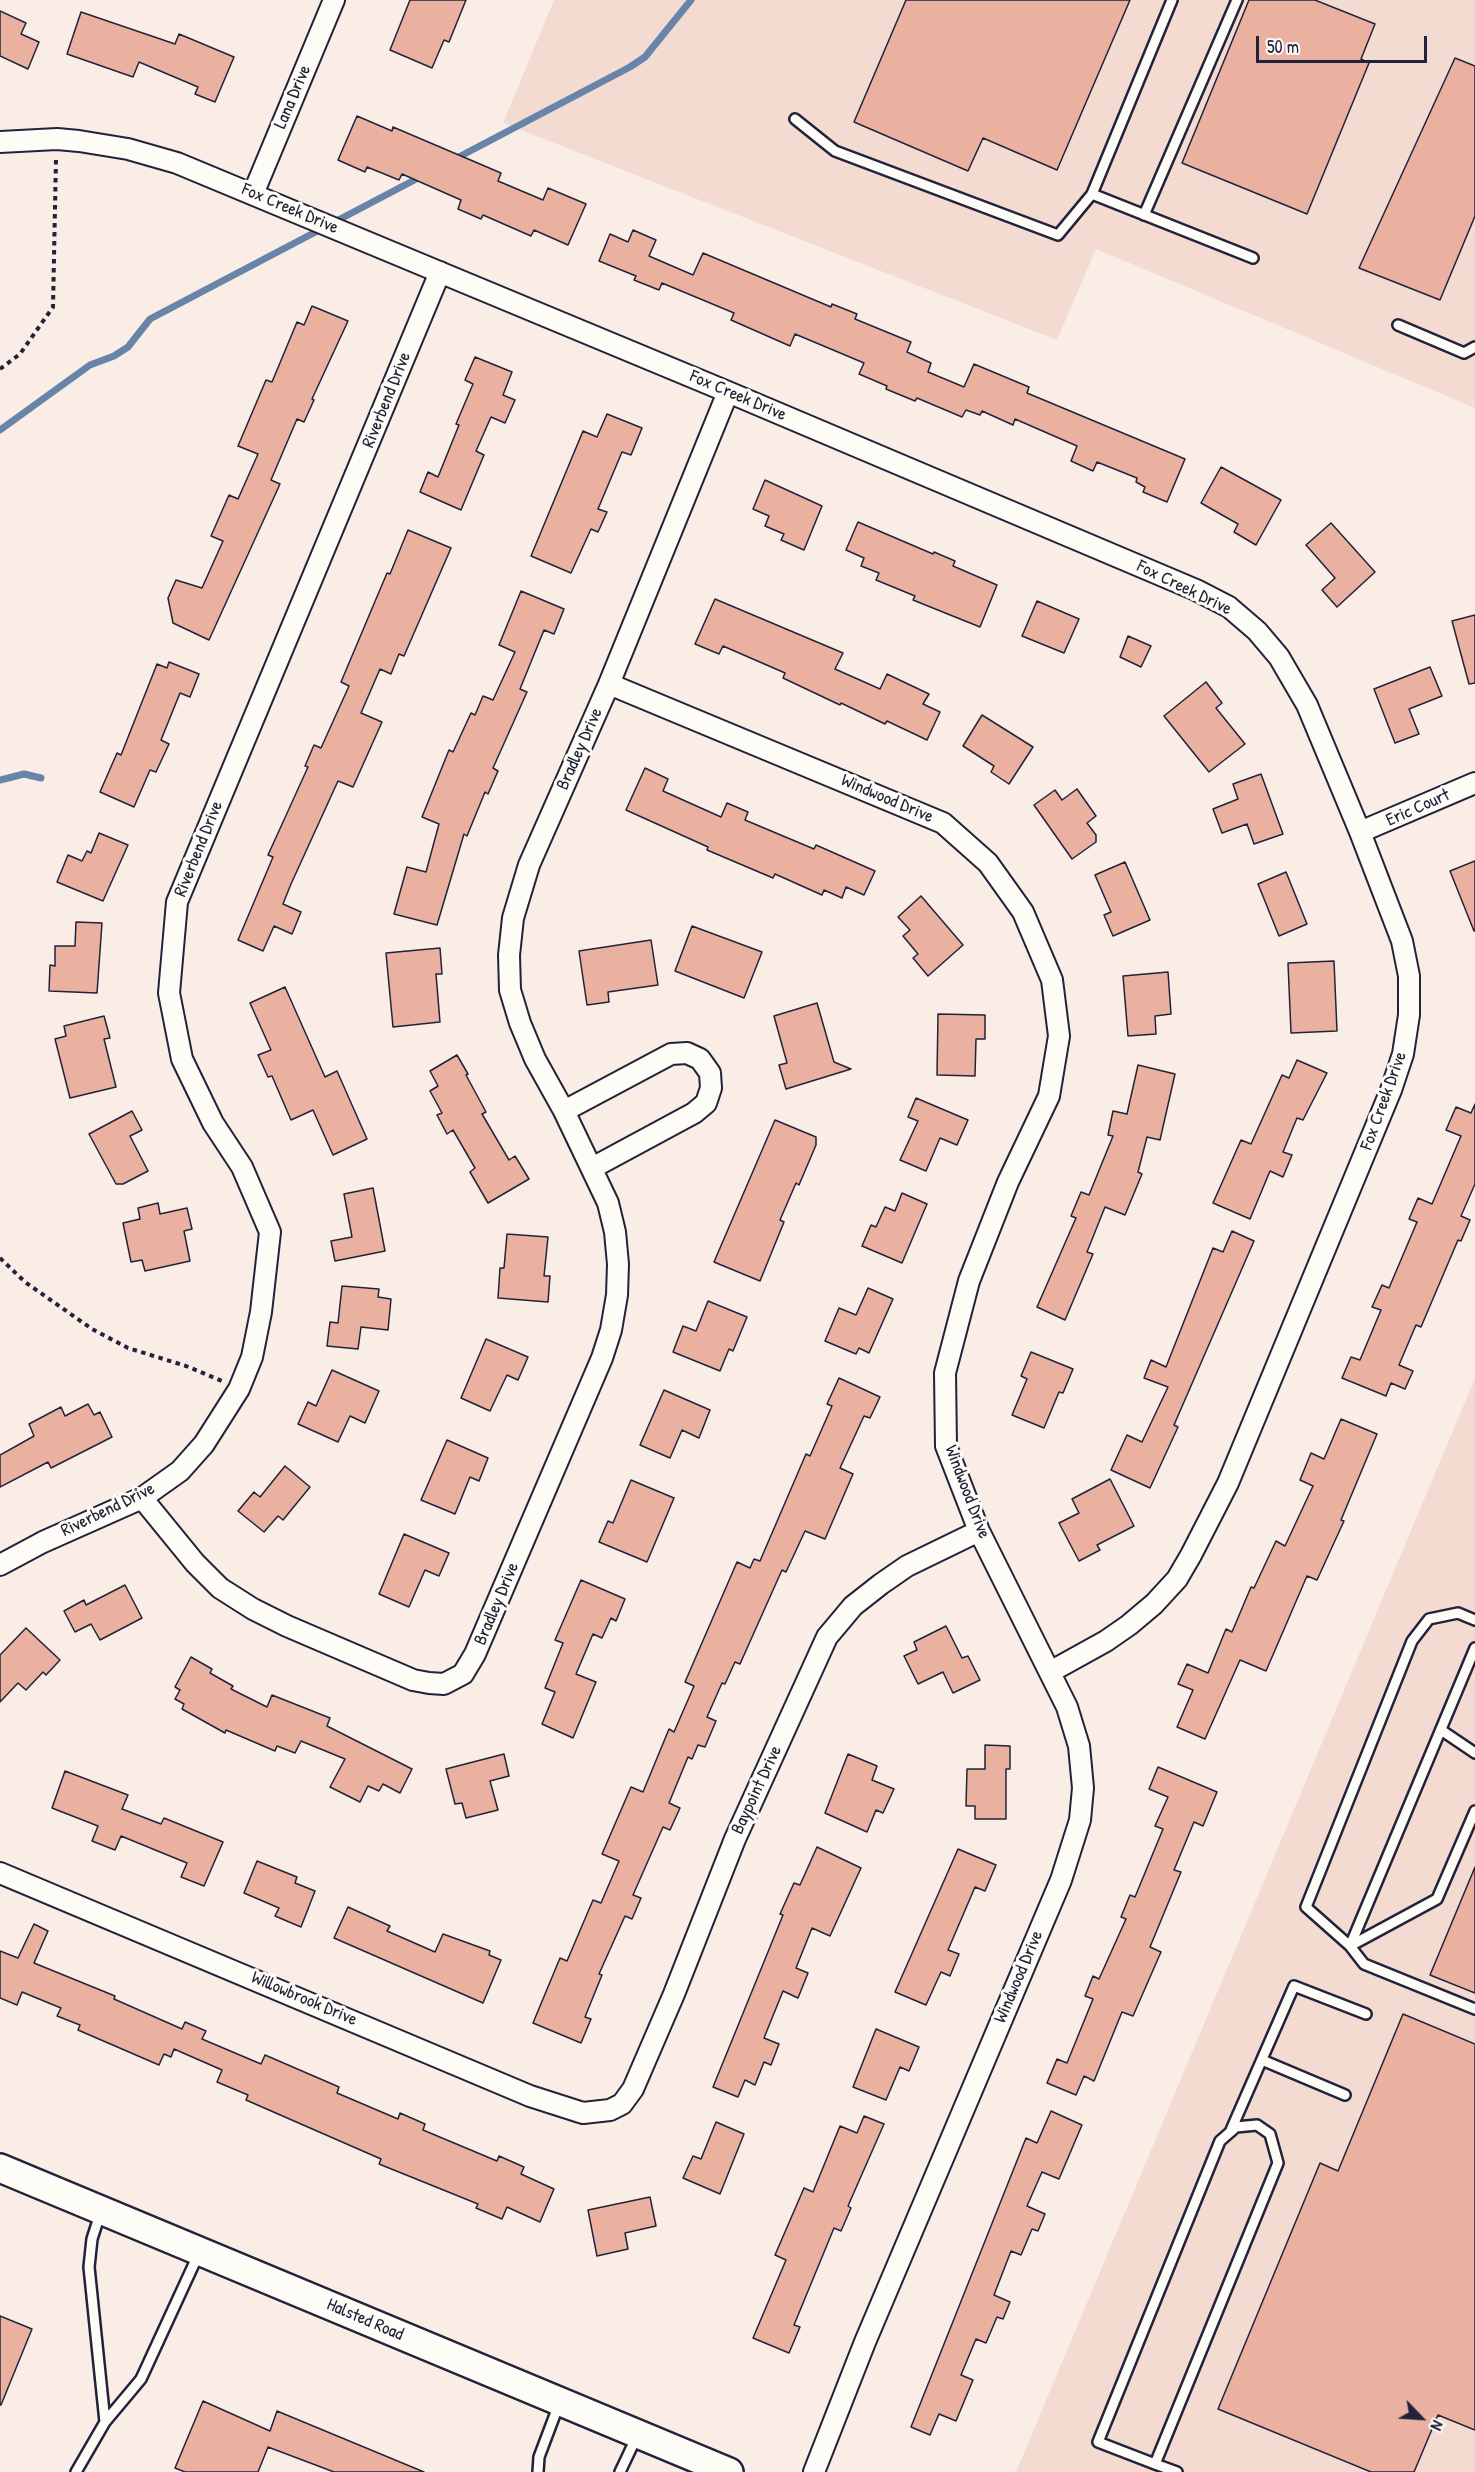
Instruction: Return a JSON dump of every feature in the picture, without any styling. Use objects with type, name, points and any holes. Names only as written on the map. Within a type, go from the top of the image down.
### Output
[{"type":"street","name":"Lana Drive","points":[[253,194],[334,0]]},
{"type":"street","name":"Fox Creek Drive","points":[[0,142],[57,139],[128,149],[177,163],[1104,550],[1229,607],[1257,631],[1279,657],[1301,696],[1360,832],[1402,941],[1409,976],[1409,1015],[1403,1054],[1391,1090],[1228,1483],[1191,1555],[1177,1579],[1154,1604],[1129,1625],[1106,1641],[1050,1672]]},
{"type":"street","name":"Riverbend Drive","points":[[0,1565],[43,1542],[142,1498],[180,1471],[204,1444],[239,1389],[254,1345],[261,1312],[270,1232],[242,1167],[213,1123],[182,1059],[169,993],[177,903],[440,272]]},
{"type":"street","name":"Bradley Drive","points":[[142,1498],[195,1563],[220,1587],[253,1610],[413,1680],[444,1684],[463,1674],[475,1654],[602,1358],[611,1330],[618,1285],[615,1232],[608,1203],[564,1112],[535,1059],[520,1023],[510,990],[509,955],[513,918],[529,864],[609,684],[728,392]]},
{"type":"street","name":"Windwood Drive","points":[[609,684],[943,824],[988,863],[1023,912],[1052,980],[1059,1036],[1049,1096],[1008,1182],[969,1281],[945,1372],[946,1446],[979,1531],[1067,1707],[1079,1746],[1083,1788],[1080,1820],[1061,1880],[864,2342],[814,2472]]},
{"type":"street","name":"Eric Court","points":[[1360,832],[1475,783]]},
{"type":"street","points":[[564,1112],[671,1054],[687,1053],[700,1059],[710,1073],[711,1088],[705,1103],[694,1113],[592,1168]]},
{"type":"street","name":"Baypoint Drive","points":[[610,2110],[622,2104],[633,2089],[674,1994],[735,1839],[827,1637],[853,1606],[880,1584],[907,1566],[979,1531]]},
{"type":"street","name":"Willowbrook Drive","points":[[0,1873],[530,2096],[583,2113],[610,2110]]},
{"type":"street","name":"Halsted Road","points":[[0,2168],[729,2472]]},
{"type":"lane","points":[[795,118],[835,151],[1058,235],[1092,194],[1172,0]]},
{"type":"lane","points":[[1144,215],[1237,0]]},
{"type":"lane","points":[[1092,194],[1253,258]]},
{"type":"lane","points":[[1398,325],[1464,352],[1475,347]]},
{"type":"lane","points":[[1475,1620],[1458,1613],[1429,1619],[1413,1641],[1306,1907],[1350,1946],[1364,1965],[1475,2009]]},
{"type":"lane","points":[[1350,1946],[1475,1648]]},
{"type":"lane","points":[[1441,1730],[1475,1753]]},
{"type":"lane","points":[[1350,1946],[1437,1899],[1475,1811]]},
{"type":"lane","points":[[1230,2132],[1294,1986],[1366,2014]]},
{"type":"lane","points":[[1262,2060],[1345,2095]]},
{"type":"lane","points":[[1155,2464],[1278,2163],[1270,2134],[1257,2125],[1236,2127],[1220,2141],[1098,2442],[1155,2464],[1178,2472]]},
{"type":"lane","points":[[101,2210],[92,2239],[89,2267],[105,2422]]},
{"type":"lane","points":[[76,2472],[105,2422],[141,2379],[200,2251]]},
{"type":"lane","points":[[538,2472],[539,2457],[560,2402]]},
{"type":"lane","points":[[620,2472],[639,2434]]},
{"type":"path","points":[[0,369],[20,354],[53,308],[57,139]]},
{"type":"path","points":[[0,1258],[25,1282],[92,1329],[128,1348],[186,1366],[239,1389]]},
{"type":"shaded area","points":[[554,0],[1475,0],[1475,408],[1096,249],[1057,340],[503,123]]},
{"type":"shaded area","points":[[1475,1378],[1475,2472],[1016,2472]]},
{"type":"building","points":[[410,0],[466,0],[449,42],[444,40],[432,68],[390,50]]},
{"type":"building","points":[[906,0],[1130,0],[1057,170],[983,138],[968,171],[854,122]]},
{"type":"building","points":[[1249,0],[1315,0],[1375,24],[1361,59],[1369,63],[1307,214],[1182,163]]},
{"type":"building","points":[[0,11],[26,23],[21,34],[39,42],[28,69],[0,56]]},
{"type":"building","points":[[81,12],[175,44],[179,34],[234,57],[215,102],[195,94],[198,87],[139,62],[133,77],[67,54]]},
{"type":"building","points":[[1455,58],[1475,66],[1475,216],[1440,300],[1359,268]]},
{"type":"building","points":[[357,116],[392,131],[393,127],[501,173],[498,181],[543,200],[548,188],[586,204],[568,245],[534,230],[531,236],[483,215],[481,219],[458,209],[461,200],[402,174],[399,180],[367,167],[365,172],[338,160]]},
{"type":"building","points":[[633,230],[656,240],[649,256],[693,275],[703,253],[831,307],[832,304],[857,314],[855,319],[911,342],[907,352],[931,363],[928,372],[964,387],[974,364],[1029,387],[1027,393],[1185,459],[1167,502],[1143,492],[1145,487],[1136,482],[1137,478],[1097,462],[1093,471],[1071,461],[1077,446],[1015,419],[1013,425],[982,411],[980,415],[966,410],[962,417],[917,398],[915,401],[859,374],[864,363],[795,334],[790,346],[731,320],[734,313],[662,283],[659,290],[634,280],[636,276],[599,261],[610,234],[628,242]]},
{"type":"building","points":[[312,306],[348,321],[312,399],[314,400],[304,422],[297,419],[271,480],[280,484],[209,640],[173,623],[168,598],[176,580],[202,588],[223,541],[211,536],[229,495],[238,499],[258,454],[238,446],[266,380],[272,382],[297,322],[304,325]]},
{"type":"building","points":[[475,357],[512,372],[503,395],[515,400],[505,423],[491,417],[476,451],[484,455],[461,510],[420,492],[428,472],[438,477],[459,425],[456,424],[473,384],[465,380]]},
{"type":"building","points":[[607,414],[642,428],[631,455],[622,452],[598,509],[607,512],[598,532],[591,529],[571,573],[531,556],[583,431],[597,437]]},
{"type":"building","points":[[1221,467],[1281,500],[1256,545],[1234,532],[1238,524],[1201,503]]},
{"type":"building","points":[[765,480],[822,506],[804,550],[781,540],[784,534],[765,526],[769,516],[753,509]]},
{"type":"building","points":[[858,522],[955,561],[953,566],[997,585],[980,627],[913,600],[915,596],[876,580],[879,573],[861,566],[864,558],[846,550]]},
{"type":"building","points":[[1331,523],[1375,572],[1337,607],[1322,590],[1335,578],[1306,545]]},
{"type":"building","points":[[408,530],[451,548],[404,656],[399,654],[391,674],[380,669],[361,713],[382,722],[353,787],[338,781],[291,884],[283,904],[301,912],[292,934],[274,926],[263,951],[238,940],[273,857],[268,855],[308,767],[305,766],[314,745],[321,748],[349,686],[341,682],[387,573],[390,574]]},
{"type":"building","points":[[521,591],[564,609],[554,634],[544,630],[520,689],[527,692],[493,768],[498,771],[488,794],[485,792],[467,836],[464,834],[437,925],[394,914],[407,867],[426,872],[439,824],[422,817],[449,750],[453,752],[471,713],[475,715],[483,696],[493,700],[515,652],[499,645]]},
{"type":"building","points":[[715,599],[843,653],[835,669],[880,689],[887,674],[929,694],[923,704],[940,712],[927,740],[887,721],[885,724],[841,703],[840,705],[783,678],[785,673],[723,646],[719,654],[695,644]]},
{"type":"building","points":[[1037,601],[1079,619],[1064,653],[1022,636]]},
{"type":"building","points":[[1475,615],[1475,683],[1469,684],[1452,621]]},
{"type":"building","points":[[1128,636],[1151,646],[1141,667],[1120,657]]},
{"type":"building","points":[[169,662],[199,674],[190,697],[180,693],[161,740],[169,744],[156,772],[150,770],[134,807],[100,792],[117,753],[121,755],[157,664],[167,668]]},
{"type":"building","points":[[1430,667],[1442,696],[1409,709],[1419,734],[1395,743],[1374,689]]},
{"type":"building","points":[[1206,682],[1222,703],[1216,708],[1245,744],[1209,772],[1164,716]]},
{"type":"building","points":[[982,715],[1033,747],[1009,784],[991,772],[994,766],[963,746]]},
{"type":"building","points":[[645,768],[668,779],[663,791],[721,817],[727,803],[748,812],[745,820],[814,849],[816,845],[875,871],[864,895],[846,887],[842,898],[824,890],[822,895],[775,874],[773,878],[707,850],[708,847],[626,810]]},
{"type":"building","points":[[1261,774],[1283,834],[1254,844],[1247,824],[1222,833],[1213,809],[1238,799],[1233,784]]},
{"type":"building","points":[[1077,789],[1096,816],[1087,823],[1096,835],[1096,842],[1072,859],[1034,805],[1055,790],[1062,800]]},
{"type":"building","points":[[99,833],[128,845],[103,901],[57,882],[68,855],[82,861],[87,851],[91,853]]},
{"type":"building","points":[[1475,861],[1475,931],[1474,931],[1450,871]]},
{"type":"building","points":[[1125,862],[1150,920],[1113,936],[1104,915],[1111,912],[1095,875]]},
{"type":"building","points":[[1286,872],[1307,924],[1279,936],[1258,884]]},
{"type":"building","points":[[921,896],[963,945],[928,976],[913,958],[918,954],[903,936],[910,930],[898,917]]},
{"type":"building","points":[[76,922],[102,923],[97,993],[49,991],[50,965],[55,966],[55,946],[75,946]]},
{"type":"building","points":[[692,926],[762,952],[744,998],[675,971]]},
{"type":"building","points":[[651,940],[658,985],[608,992],[609,1002],[587,1005],[579,951]]},
{"type":"building","points":[[440,948],[442,974],[436,974],[440,1022],[393,1027],[386,953]]},
{"type":"building","points":[[1334,961],[1337,1031],[1291,1033],[1288,963]]},
{"type":"building","points":[[1168,972],[1171,1014],[1155,1016],[1156,1034],[1128,1036],[1123,976]]},
{"type":"building","points":[[285,987],[325,1077],[337,1071],[367,1139],[333,1155],[313,1110],[291,1120],[272,1076],[268,1077],[258,1055],[271,1050],[250,1003]]},
{"type":"building","points":[[817,1003],[834,1062],[851,1069],[786,1089],[779,1065],[787,1063],[774,1016]]},
{"type":"building","points":[[938,1014],[985,1015],[985,1039],[976,1039],[975,1076],[937,1075]]},
{"type":"building","points":[[104,1016],[110,1038],[104,1039],[116,1087],[70,1098],[55,1039],[66,1036],[64,1026]]},
{"type":"building","points":[[457,1055],[486,1112],[482,1114],[509,1160],[515,1156],[529,1179],[488,1203],[470,1172],[475,1168],[453,1130],[447,1134],[437,1115],[442,1113],[430,1091],[438,1086],[430,1071]]},
{"type":"building","points":[[1297,1060],[1327,1073],[1303,1120],[1297,1118],[1283,1152],[1292,1155],[1283,1177],[1270,1171],[1250,1219],[1213,1203],[1241,1140],[1251,1144],[1282,1075],[1289,1078]]},
{"type":"building","points":[[1138,1065],[1175,1074],[1160,1140],[1147,1137],[1138,1172],[1142,1174],[1125,1215],[1105,1207],[1087,1252],[1093,1254],[1065,1320],[1037,1307],[1076,1218],[1071,1216],[1081,1192],[1089,1195],[1113,1136],[1108,1135],[1113,1111],[1127,1114]]},
{"type":"building","points":[[916,1098],[968,1120],[957,1145],[940,1138],[926,1171],[900,1160],[918,1121],[908,1117]]},
{"type":"building","points":[[1475,1104],[1475,1184],[1461,1216],[1470,1220],[1461,1241],[1458,1240],[1421,1327],[1416,1325],[1399,1365],[1413,1371],[1405,1389],[1391,1383],[1386,1396],[1342,1378],[1351,1357],[1360,1360],[1381,1310],[1372,1307],[1382,1285],[1389,1288],[1417,1222],[1409,1219],[1418,1198],[1432,1204],[1461,1136],[1446,1130],[1456,1107],[1471,1113]]},
{"type":"building","points":[[132,1111],[142,1130],[130,1136],[148,1171],[123,1184],[116,1184],[89,1134]]},
{"type":"building","points":[[775,1120],[816,1137],[816,1145],[799,1185],[796,1183],[780,1220],[784,1222],[760,1281],[714,1262]]},
{"type":"building","points":[[373,1188],[385,1251],[335,1261],[331,1241],[352,1237],[344,1194]]},
{"type":"building","points":[[902,1193],[927,1204],[902,1263],[862,1246],[871,1225],[876,1227],[885,1207],[895,1211]]},
{"type":"building","points":[[158,1203],[160,1214],[187,1208],[192,1229],[184,1231],[190,1261],[145,1271],[142,1260],[131,1262],[123,1223],[140,1219],[138,1208]]},
{"type":"building","points":[[1232,1231],[1254,1241],[1174,1425],[1178,1427],[1150,1488],[1111,1470],[1127,1435],[1142,1442],[1168,1387],[1144,1378],[1151,1360],[1166,1367],[1213,1248],[1223,1252]]},
{"type":"building","points":[[507,1234],[548,1237],[544,1276],[550,1276],[548,1302],[498,1298],[500,1268],[504,1268]]},
{"type":"building","points":[[342,1286],[379,1289],[378,1297],[391,1299],[388,1330],[361,1327],[358,1349],[327,1346],[330,1322],[338,1323]]},
{"type":"building","points":[[868,1288],[893,1299],[869,1353],[859,1348],[856,1354],[825,1341],[839,1308],[856,1315]]},
{"type":"building","points":[[708,1301],[747,1317],[733,1351],[729,1349],[720,1371],[673,1352],[683,1326],[696,1331]]},
{"type":"building","points":[[486,1339],[528,1357],[518,1380],[507,1375],[490,1411],[461,1398]]},
{"type":"building","points":[[1031,1352],[1073,1369],[1063,1393],[1059,1392],[1044,1428],[1012,1415],[1027,1379],[1021,1376]]},
{"type":"building","points":[[332,1370],[379,1391],[365,1423],[350,1416],[338,1442],[298,1424],[308,1402],[316,1406]]},
{"type":"building","points":[[839,1378],[880,1397],[870,1418],[864,1416],[840,1468],[853,1474],[825,1539],[805,1531],[786,1572],[782,1570],[740,1664],[735,1662],[725,1684],[722,1683],[707,1717],[716,1721],[705,1747],[698,1745],[692,1759],[688,1757],[669,1803],[680,1808],[670,1830],[663,1827],[633,1895],[641,1898],[632,1919],[625,1916],[599,1974],[602,1975],[585,2017],[591,2019],[581,2043],[533,2023],[560,1958],[567,1961],[593,1900],[601,1903],[619,1861],[602,1854],[631,1787],[643,1792],[669,1729],[674,1732],[694,1686],[685,1682],[737,1562],[750,1568],[754,1559],[760,1561],[806,1454],[810,1456],[832,1406],[827,1404]]},
{"type":"building","points":[[664,1390],[710,1410],[699,1438],[682,1430],[670,1458],[640,1445]]},
{"type":"building","points":[[88,1404],[94,1415],[100,1412],[112,1437],[51,1468],[48,1462],[0,1487],[0,1455],[34,1436],[29,1424],[61,1407],[65,1416]]},
{"type":"building","points":[[1341,1419],[1377,1434],[1341,1520],[1344,1521],[1317,1580],[1307,1576],[1266,1671],[1240,1660],[1205,1739],[1177,1727],[1193,1690],[1178,1684],[1187,1664],[1208,1673],[1226,1629],[1232,1632],[1251,1587],[1254,1588],[1276,1541],[1285,1546],[1313,1486],[1300,1480],[1311,1453],[1324,1459]]},
{"type":"building","points":[[447,1440],[488,1458],[479,1481],[470,1477],[455,1514],[421,1500]]},
{"type":"building","points":[[285,1466],[310,1487],[283,1520],[278,1516],[264,1532],[238,1511],[254,1492],[260,1497]]},
{"type":"building","points":[[1110,1479],[1134,1526],[1097,1545],[1100,1550],[1079,1561],[1059,1523],[1079,1513],[1072,1499]]},
{"type":"building","points":[[631,1480],[674,1498],[647,1562],[599,1542],[608,1521],[613,1523]]},
{"type":"building","points":[[404,1534],[449,1553],[439,1576],[425,1570],[409,1607],[379,1594]]},
{"type":"building","points":[[581,1580],[625,1599],[616,1621],[611,1618],[602,1638],[593,1634],[576,1674],[596,1682],[573,1738],[542,1724],[555,1692],[545,1688],[563,1643],[555,1640]]},
{"type":"building","points":[[125,1585],[142,1618],[100,1640],[91,1624],[75,1632],[64,1611],[84,1600],[86,1605]]},
{"type":"building","points":[[946,1626],[962,1658],[968,1656],[980,1680],[953,1693],[943,1672],[918,1684],[904,1656],[917,1650],[914,1642]]},
{"type":"building","points":[[26,1628],[60,1660],[46,1675],[43,1672],[26,1690],[18,1683],[0,1702],[0,1655]]},
{"type":"building","points":[[191,1657],[212,1669],[210,1673],[233,1686],[231,1689],[267,1707],[272,1695],[330,1718],[327,1726],[412,1769],[400,1793],[383,1784],[379,1791],[368,1786],[360,1802],[330,1787],[345,1759],[301,1741],[295,1753],[277,1746],[275,1751],[226,1730],[225,1733],[182,1709],[184,1704],[175,1699],[180,1690],[175,1687]]},
{"type":"building","points":[[985,1745],[1010,1746],[1010,1769],[1006,1769],[1006,1819],[975,1819],[975,1806],[966,1806],[967,1769],[985,1769]]},
{"type":"building","points":[[504,1754],[509,1776],[490,1781],[498,1810],[466,1818],[462,1803],[455,1804],[446,1769]]},
{"type":"building","points":[[848,1754],[877,1766],[872,1780],[894,1789],[883,1813],[876,1810],[867,1832],[825,1813]]},
{"type":"building","points":[[1158,1767],[1217,1792],[1203,1826],[1194,1822],[1174,1870],[1181,1872],[1150,1947],[1161,1952],[1133,2016],[1122,2012],[1094,2081],[1084,2076],[1076,2095],[1047,2083],[1057,2059],[1067,2063],[1093,1999],[1085,1996],[1093,1976],[1099,1979],[1126,1919],[1121,1917],[1130,1895],[1135,1897],[1163,1829],[1155,1826],[1168,1797],[1149,1789]]},
{"type":"building","points":[[65,1771],[128,1795],[122,1809],[161,1824],[164,1818],[223,1842],[204,1886],[181,1877],[187,1863],[121,1836],[115,1850],[92,1841],[98,1826],[52,1808]]},
{"type":"building","points":[[817,1847],[861,1868],[830,1936],[812,1928],[796,1968],[808,1973],[798,1998],[783,1991],[764,2038],[779,2044],[771,2065],[764,2062],[755,2085],[745,2080],[738,2097],[713,2087],[783,1915],[780,1914],[794,1883],[800,1885]]},
{"type":"building","points":[[958,1849],[996,1865],[985,1891],[975,1887],[948,1950],[959,1954],[950,1976],[941,1972],[926,2005],[895,1992]]},
{"type":"building","points":[[257,1861],[297,1877],[295,1883],[315,1891],[301,1927],[275,1916],[279,1908],[244,1893]]},
{"type":"building","points":[[1475,1867],[1475,1993],[1430,1975]]},
{"type":"building","points":[[348,1907],[390,1926],[387,1931],[435,1952],[443,1934],[490,1951],[489,1955],[501,1960],[483,2003],[334,1938]]},
{"type":"building","points":[[34,1924],[48,1931],[34,1963],[115,1996],[114,1999],[182,2029],[185,2022],[206,2031],[202,2039],[261,2064],[265,2055],[339,2087],[337,2093],[398,2119],[400,2113],[425,2124],[423,2130],[497,2161],[499,2156],[524,2167],[521,2174],[554,2189],[540,2222],[507,2207],[502,2219],[476,2208],[478,2204],[379,2164],[381,2159],[246,2100],[248,2095],[217,2082],[222,2070],[174,2049],[171,2057],[164,2054],[159,2065],[78,2030],[80,2025],[57,2016],[61,2008],[22,1992],[17,2005],[0,1998],[0,1951],[18,1958]]},
{"type":"building","points":[[1403,2014],[1475,2044],[1475,2430],[1438,2415],[1414,2472],[1371,2472],[1218,2409],[1320,2163],[1338,2171]]},
{"type":"building","points":[[876,2029],[919,2047],[909,2071],[900,2067],[886,2100],[853,2087]]},
{"type":"building","points":[[1051,2111],[1082,2125],[1059,2179],[1042,2172],[1027,2206],[1045,2214],[1038,2231],[1032,2229],[1021,2255],[1011,2251],[994,2295],[1010,2302],[1003,2319],[997,2317],[986,2343],[976,2339],[961,2375],[973,2380],[956,2421],[939,2414],[930,2435],[911,2427],[1026,2138],[1037,2143]]},
{"type":"building","points":[[864,2116],[884,2124],[848,2206],[851,2208],[841,2231],[834,2228],[794,2325],[800,2327],[789,2353],[753,2338],[786,2260],[775,2255],[804,2188],[813,2192],[840,2126],[857,2133]]},
{"type":"building","points":[[716,2122],[744,2134],[720,2194],[683,2178],[693,2156],[701,2159]]},
{"type":"building","points":[[650,2197],[656,2226],[625,2233],[628,2249],[597,2256],[588,2210]]},
{"type":"building","points":[[0,2316],[32,2329],[1,2405],[0,2405]]},
{"type":"building","points":[[203,2401],[270,2431],[277,2411],[424,2472],[334,2472],[268,2447],[258,2472],[185,2472],[175,2468]]},
{"type":"waterway","points":[[453,160],[645,57],[691,0]]},
{"type":"waterway","points":[[0,430],[90,365],[114,356],[128,347],[150,319],[422,176]]},
{"type":"waterway","points":[[0,780],[24,774],[41,778]]}]
